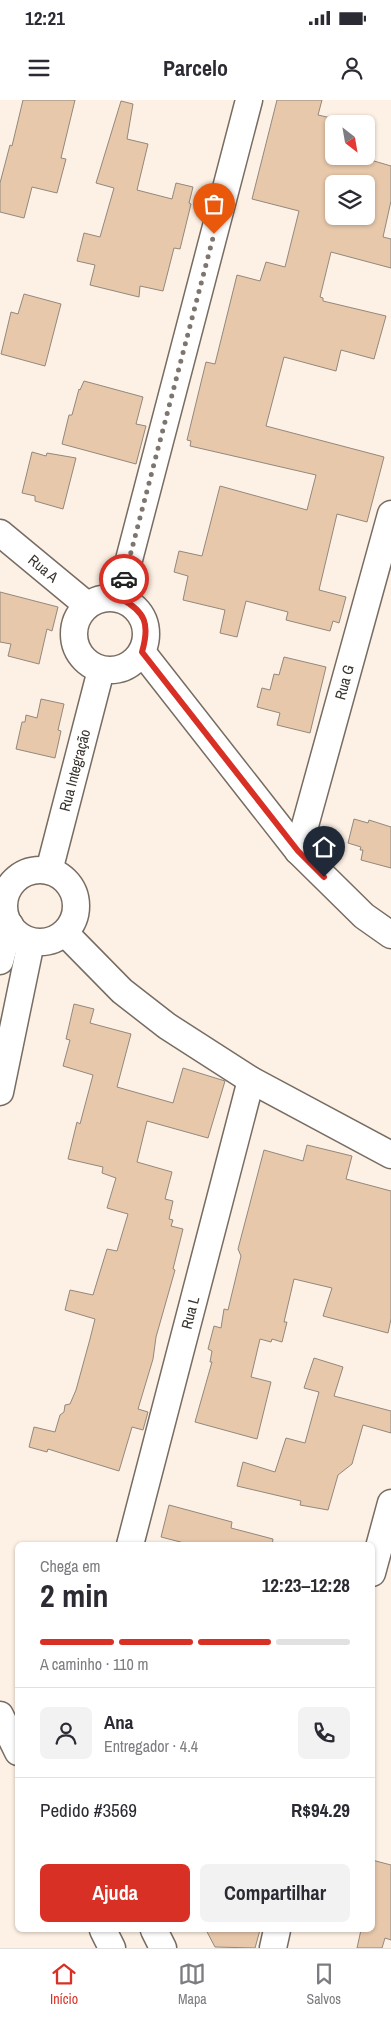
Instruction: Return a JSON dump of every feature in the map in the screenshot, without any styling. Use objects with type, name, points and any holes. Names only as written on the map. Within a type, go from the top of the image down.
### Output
[{"type":"street","points":[[120,598],[249,100]]},
{"type":"street","name":"Rua G","points":[[298,851],[391,514]]},
{"type":"street","name":"Rua A","points":[[0,534],[88,605]]},
{"type":"street","points":[[103,598],[120,598],[134,606],[144,620],[147,636],[142,652],[131,664],[117,670],[102,670],[89,664],[79,654],[74,642],[74,628],[78,615],[88,605],[103,598]]},
{"type":"street","points":[[142,652],[298,851],[364,916],[391,936]]},
{"type":"street","name":"Rua Integração","points":[[50,871],[102,670]]},
{"type":"street","points":[[35,871],[50,871],[63,878],[73,890],[77,905],[74,920],[65,933],[50,941],[32,942],[19,935],[10,925],[5,912],[3,894],[22,876],[35,871]]},
{"type":"street","points":[[0,961],[10,925]]},
{"type":"street","points":[[65,933],[122,991],[167,1026],[251,1080],[391,1155]]},
{"type":"street","points":[[0,1092],[32,942]]},
{"type":"street","name":"Rua L","points":[[131,1542],[251,1080]]},
{"type":"street","points":[[375,1561],[391,1503]]},
{"type":"street","points":[[0,1715],[15,1746]]},
{"type":"street","points":[[104,1932],[112,1948]]},
{"type":"street","points":[[155,1932],[162,1948]]},
{"type":"street","points":[[273,1948],[277,1932]]},
{"type":"building","points":[[23,100],[75,100],[61,158],[66,159],[57,193],[32,187],[24,218],[0,212],[0,183],[10,145],[12,146]]},
{"type":"building","points":[[277,100],[322,100],[318,115],[325,117],[325,165],[375,165],[375,161],[391,166],[391,201],[383,237],[391,239],[391,268],[331,252],[320,297],[323,298],[323,301],[386,316],[374,359],[341,350],[336,371],[284,357],[266,426],[384,457],[367,522],[337,514],[319,590],[346,597],[339,623],[333,621],[330,631],[286,620],[288,612],[246,601],[237,637],[220,633],[225,610],[183,600],[188,576],[174,572],[179,551],[202,556],[220,486],[307,510],[316,475],[190,446],[191,441],[187,440],[206,362],[215,364],[237,275],[260,281],[266,262],[285,267],[299,211],[252,199]]},
{"type":"building","points":[[121,101],[133,104],[127,139],[148,144],[137,190],[172,199],[176,183],[193,187],[189,203],[191,204],[180,249],[174,248],[163,291],[140,286],[139,297],[90,285],[95,265],[77,261],[84,233],[100,237],[114,188],[96,183]]},
{"type":"building","points":[[24,294],[61,304],[45,366],[1,354],[11,312],[18,314]]},
{"type":"building","points":[[84,381],[143,397],[136,424],[146,426],[136,464],[62,444],[69,415],[72,415],[79,389]]},
{"type":"building","points":[[32,452],[46,456],[47,453],[76,458],[63,509],[35,501],[35,496],[22,493]]},
{"type":"building","points":[[0,592],[58,607],[52,631],[47,629],[39,664],[8,656],[11,644],[0,642]]},
{"type":"building","points":[[284,657],[326,667],[310,733],[277,725],[280,713],[257,707],[262,688],[270,690],[274,674],[279,675]]},
{"type":"building","points":[[41,699],[64,704],[58,730],[61,731],[55,758],[16,749],[22,722],[25,722],[26,715],[37,718]]},
{"type":"building","points":[[354,819],[368,823],[369,820],[391,827],[391,868],[361,860],[363,850],[360,850],[361,847],[348,843]]},
{"type":"building","points":[[74,1004],[94,1009],[90,1023],[131,1034],[117,1087],[173,1103],[183,1068],[225,1081],[208,1138],[147,1121],[137,1162],[172,1172],[165,1199],[173,1201],[169,1219],[173,1220],[171,1226],[183,1229],[173,1269],[175,1270],[156,1337],[153,1359],[138,1409],[148,1412],[143,1430],[132,1427],[119,1471],[48,1449],[47,1452],[29,1447],[34,1427],[55,1432],[65,1405],[70,1404],[76,1390],[90,1339],[95,1319],[65,1310],[70,1290],[93,1295],[107,1249],[117,1251],[128,1214],[107,1208],[116,1178],[102,1173],[103,1167],[68,1159],[77,1122],[80,1124],[93,1075],[63,1066],[70,1040],[66,1039]]},
{"type":"building","points":[[307,1145],[352,1156],[346,1179],[391,1191],[391,1319],[388,1333],[323,1316],[332,1288],[294,1279],[284,1322],[287,1322],[282,1342],[272,1339],[271,1342],[260,1339],[251,1377],[271,1382],[257,1439],[195,1422],[212,1362],[210,1362],[212,1351],[208,1349],[214,1326],[221,1328],[224,1309],[228,1310],[241,1256],[238,1249],[264,1150],[303,1161]]},
{"type":"building","points":[[314,1358],[343,1367],[334,1396],[391,1411],[391,1433],[363,1425],[352,1464],[338,1475],[328,1510],[300,1505],[301,1501],[237,1486],[243,1462],[275,1472],[286,1438],[305,1443],[319,1392],[304,1388]]},
{"type":"building","points":[[169,1505],[232,1522],[231,1528],[273,1539],[272,1542],[180,1542],[161,1537]]},
{"type":"building","points":[[375,1861],[391,1865],[391,1940],[385,1938],[382,1948],[357,1948],[361,1932],[375,1932]]},
{"type":"building","points":[[207,1932],[259,1932],[255,1948],[215,1947]]},
{"type":"way so far","points":[[124,579],[214,234]]},
{"type":"route","points":[[124,579],[120,598],[134,606],[144,620],[147,636],[142,652],[298,851],[324,877]]}]
